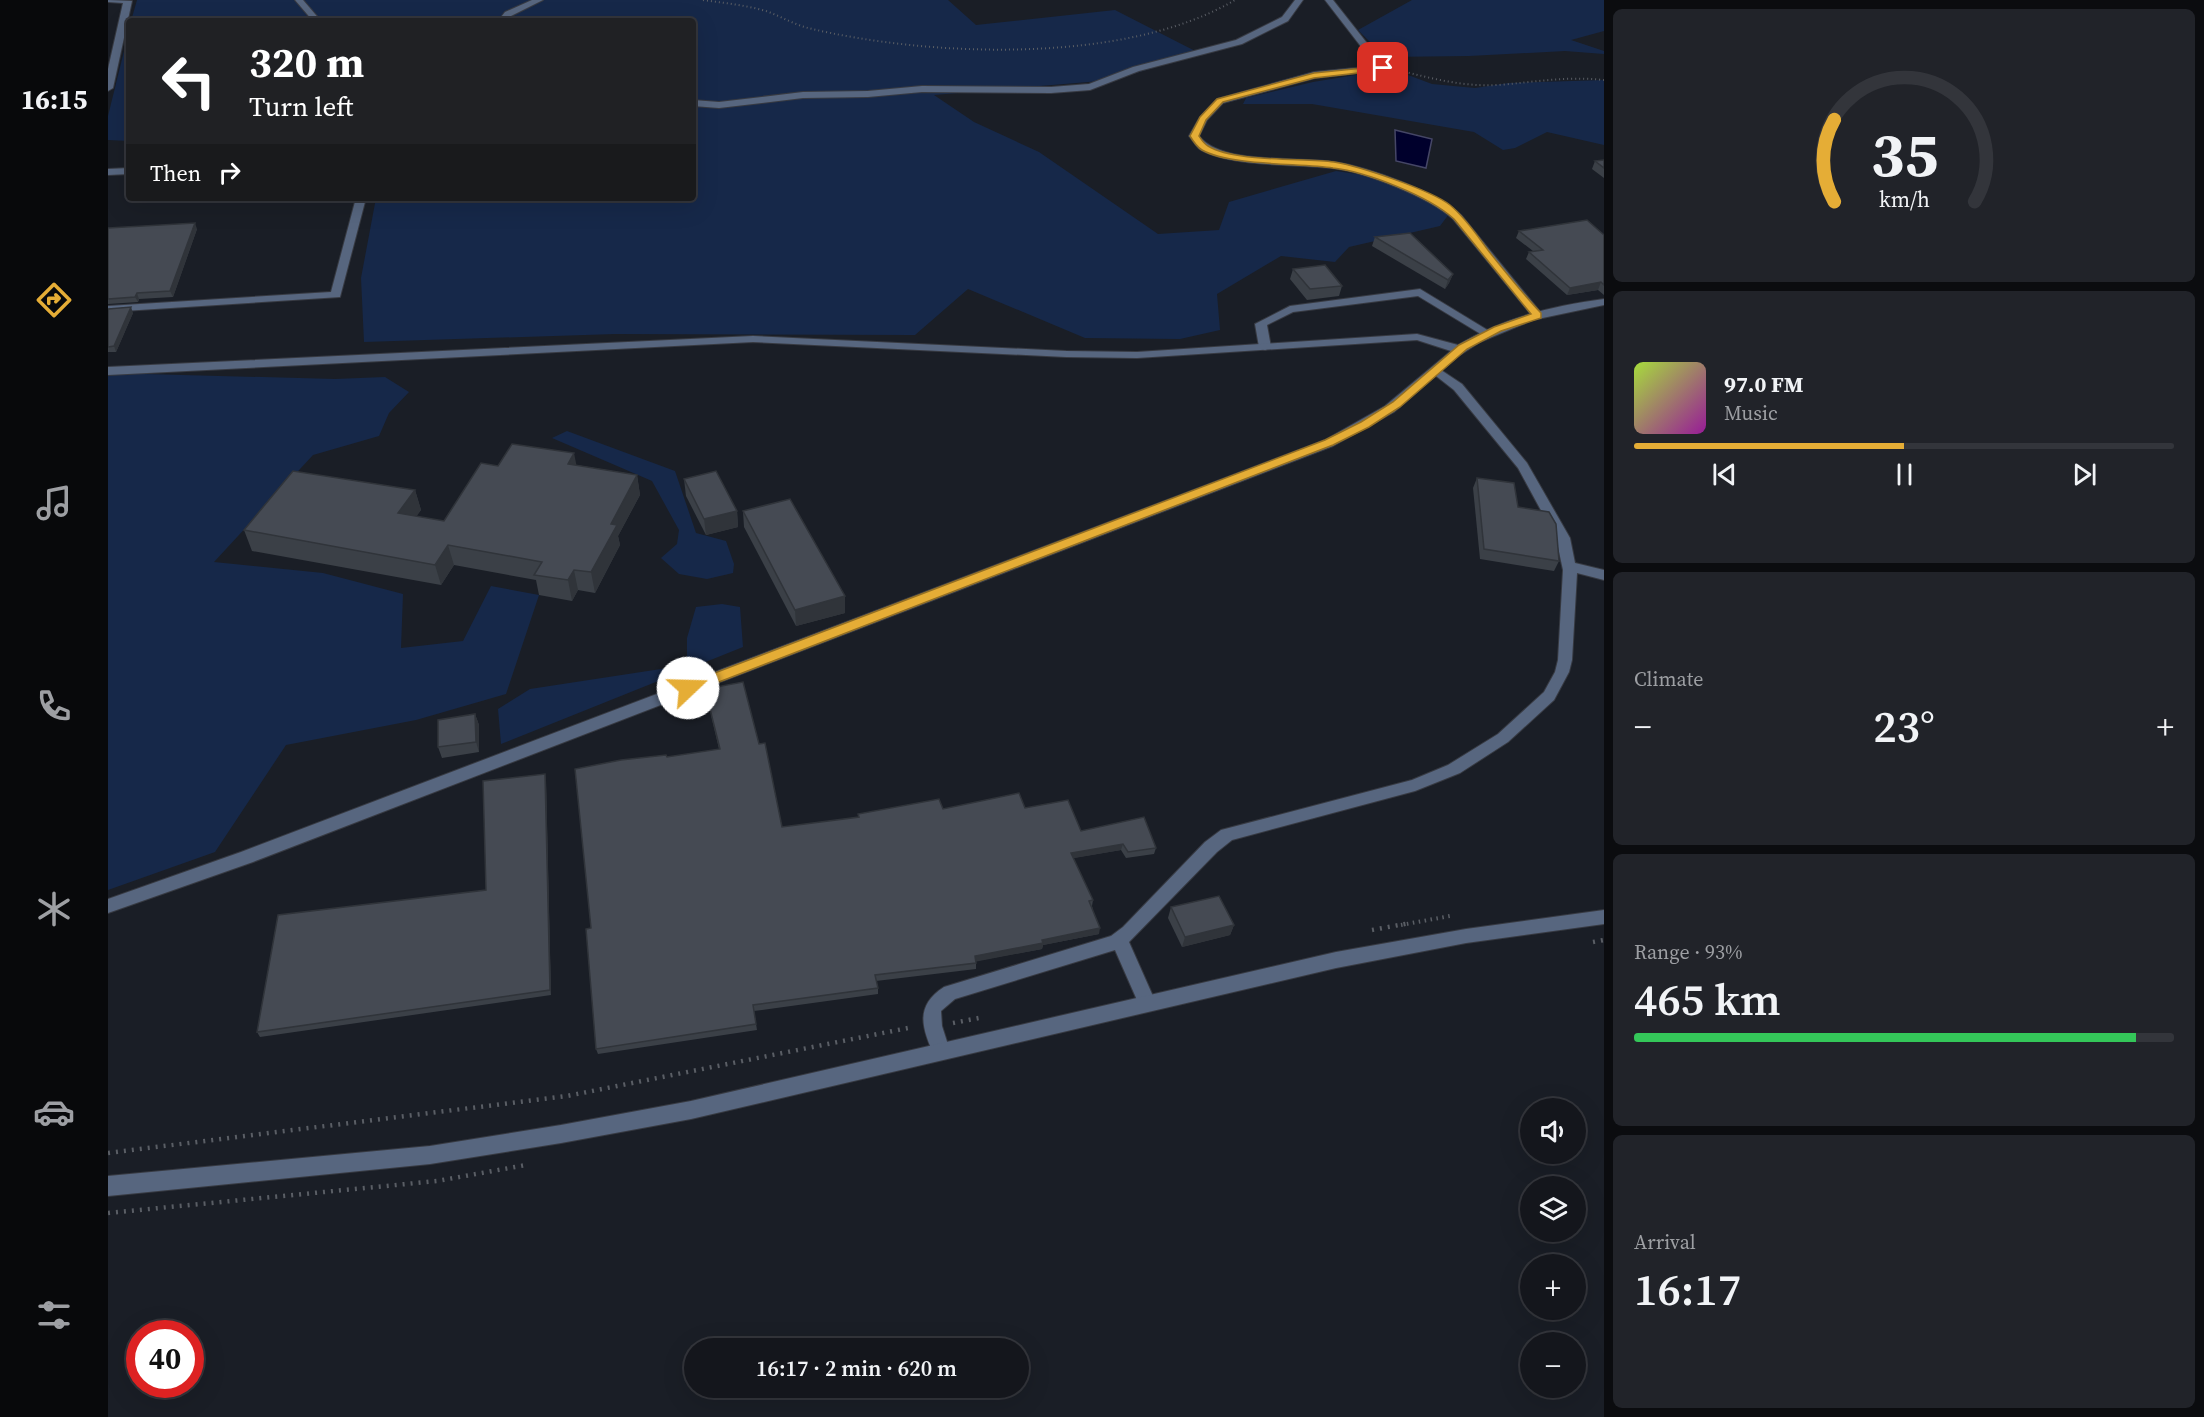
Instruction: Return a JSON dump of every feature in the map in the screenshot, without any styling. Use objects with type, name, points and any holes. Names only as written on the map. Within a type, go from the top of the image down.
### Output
[{"type":"street","points":[[108,0],[128,1],[108,88]]},
{"type":"street","points":[[298,0],[314,18]]},
{"type":"street","points":[[505,18],[508,14],[539,0]]},
{"type":"street","points":[[696,103],[719,105],[803,94],[868,94],[922,89],[1051,90],[1090,87],[1136,69],[1239,42],[1285,19],[1299,0]]},
{"type":"street","points":[[1329,0],[1383,68]]},
{"type":"street","points":[[1383,68],[1314,75],[1220,101],[1203,119],[1194,136],[1203,147],[1216,152],[1251,159],[1334,165],[1357,170],[1431,198],[1444,205],[1457,217],[1537,315]]},
{"type":"street","points":[[108,172],[126,171]]},
{"type":"street","points":[[108,309],[336,295],[360,201]]},
{"type":"street","points":[[1265,347],[1261,324],[1290,309],[1420,292],[1488,334]]},
{"type":"street","points":[[108,906],[269,848],[1329,443],[1365,425],[1396,405],[1459,350],[1488,334],[1537,315],[1604,302]]},
{"type":"street","points":[[108,371],[753,339],[1066,354],[1137,354],[1417,337],[1444,342],[1459,350]]},
{"type":"street","points":[[941,1051],[932,1025],[931,1009],[938,999],[950,993],[1099,948],[1119,939],[1129,932],[1211,847],[1227,836],[1436,778],[1472,760],[1503,738],[1549,696],[1562,672],[1569,566],[1563,538],[1523,466],[1458,387],[1435,370]]},
{"type":"street","points":[[1569,566],[1604,575]]},
{"type":"street","points":[[108,1186],[344,1165],[520,1141],[691,1110],[1147,1003],[1390,949],[1477,934],[1604,917]]},
{"type":"street","points":[[1119,939],[1147,1003]]},
{"type":"path","points":[[703,0],[763,10],[805,27],[890,43],[967,49],[1085,46],[1137,38],[1191,21],[1235,0]]},
{"type":"path","points":[[1383,68],[1453,84],[1496,85],[1573,77],[1604,80]]},
{"type":"path","points":[[1364,931],[1409,921],[1455,915]]},
{"type":"path","points":[[108,1153],[567,1096],[912,1027],[960,1022],[993,1015]]},
{"type":"shaded area","points":[[137,0],[948,0],[976,25],[1115,10],[1201,54],[1112,80],[934,95],[974,122],[1039,152],[1158,234],[1219,230],[1229,202],[1336,171],[1391,179],[1449,214],[1440,226],[1349,247],[1335,262],[1281,256],[1217,294],[1220,330],[1180,339],[1085,338],[968,289],[915,335],[615,334],[364,342],[361,278],[375,201],[696,201],[696,18],[132,18]]},
{"type":"shaded area","points":[[1412,0],[1604,0],[1604,31],[1571,40],[1604,51],[1604,54],[1565,51],[1385,57],[1358,30]]},
{"type":"shaded area","points":[[126,43],[126,141],[108,140],[108,116]]},
{"type":"shaded area","points":[[1392,69],[1432,84],[1475,88],[1509,83],[1604,80],[1604,145],[1547,132],[1515,148],[1503,150],[1474,132],[1312,104],[1243,104],[1246,98],[1313,82]]},
{"type":"shaded area","points":[[1395,130],[1432,139],[1426,168],[1396,161]]},
{"type":"shaded area","points":[[108,373],[335,379],[385,377],[409,392],[389,413],[379,436],[313,455],[214,562],[323,573],[403,594],[401,648],[463,641],[491,586],[539,595],[506,694],[416,720],[286,745],[215,852],[108,890]]},
{"type":"shaded area","points":[[567,431],[675,471],[696,533],[726,541],[734,564],[733,573],[707,579],[679,574],[661,558],[677,544],[679,530],[652,481],[552,438]]},
{"type":"shaded area","points":[[722,604],[740,607],[743,647],[501,744],[498,709],[530,689],[687,665],[687,638],[696,607]]},
{"type":"building","points":[[1604,160],[1604,168],[1595,161]]},
{"type":"building","points":[[1587,220],[1604,235],[1604,285],[1601,282],[1570,288],[1529,252],[1543,250],[1519,231]]},
{"type":"building","points":[[195,223],[170,291],[137,293],[135,297],[108,299],[108,228]]},
{"type":"building","points":[[1410,233],[1453,274],[1448,280],[1375,237]]},
{"type":"building","points":[[1325,265],[1342,286],[1310,289],[1293,269]]},
{"type":"building","points":[[131,307],[114,346],[108,347],[108,309]]},
{"type":"building","points":[[512,444],[574,453],[568,464],[637,475],[611,524],[617,525],[591,572],[574,570],[568,580],[534,575],[542,562],[448,545],[435,565],[244,530],[293,471],[415,490],[398,513],[444,521],[481,463],[498,466]]},
{"type":"building","points":[[716,471],[737,511],[704,519],[684,479]]},
{"type":"building","points":[[1477,478],[1514,483],[1518,507],[1549,512],[1556,524],[1559,561],[1484,549]]},
{"type":"building","points":[[790,499],[845,596],[795,610],[743,511]]},
{"type":"building","points":[[743,682],[759,744],[765,743],[782,827],[859,817],[858,814],[939,799],[943,809],[1019,793],[1025,808],[1068,800],[1081,831],[1144,817],[1156,848],[1128,852],[1123,844],[1071,853],[1093,900],[1089,901],[1100,928],[1042,940],[1043,943],[975,956],[976,963],[875,975],[878,988],[753,1005],[756,1024],[596,1049],[586,929],[591,928],[575,769],[621,760],[666,755],[667,757],[720,749],[705,689]]},
{"type":"building","points":[[475,714],[476,742],[438,747],[438,720]]},
{"type":"building","points":[[545,774],[550,990],[257,1032],[278,915],[486,890],[483,781]]},
{"type":"building","points":[[1219,896],[1234,925],[1185,937],[1171,907]]},
{"type":"route","points":[[688,688],[1329,443],[1365,425],[1396,405],[1463,347],[1497,329],[1537,315],[1457,217],[1444,205],[1431,198],[1366,172],[1334,165],[1251,159],[1216,152],[1203,147],[1194,136],[1203,119],[1220,101],[1314,75],[1383,68]]}]
